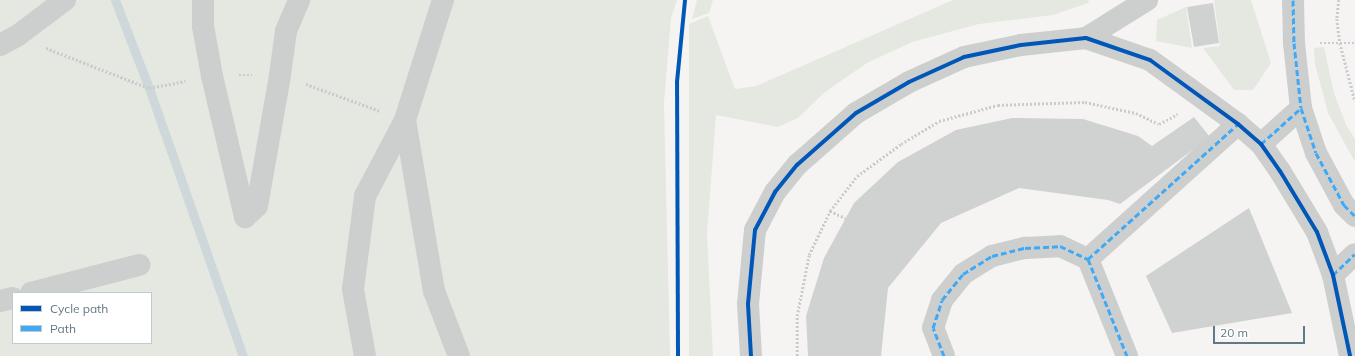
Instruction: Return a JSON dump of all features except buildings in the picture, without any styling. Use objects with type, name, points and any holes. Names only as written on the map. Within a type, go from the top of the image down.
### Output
[{"type":"street","points":[[0,45],[17,36],[65,0]]},
{"type":"street","points":[[203,0],[203,26],[212,76],[245,217],[257,206],[280,75],[286,31],[299,0]]},
{"type":"street","points":[[365,356],[353,289],[365,196],[405,120],[443,0]]},
{"type":"street","points":[[1086,38],[1147,0]]},
{"type":"street","points":[[1293,0],[1294,43],[1301,108],[1316,153],[1344,205],[1355,216]]},
{"type":"street","points":[[751,356],[748,304],[755,230],[775,192],[797,165],[856,113],[909,82],[964,57],[1021,45],[1086,38],[1150,60],[1238,124],[1261,144],[1280,171],[1317,232],[1333,275],[1350,356]]},
{"type":"street","points":[[1261,144],[1301,108]]},
{"type":"street","points":[[405,120],[434,291],[459,356]]},
{"type":"street","points":[[1088,259],[1238,124]]},
{"type":"street","points":[[944,356],[933,328],[942,300],[963,274],[992,256],[1025,248],[1060,246],[1088,259],[1127,356]]},
{"type":"street","points":[[1333,275],[1355,254]]},
{"type":"street","points":[[35,292],[139,265]]},
{"type":"street","points":[[0,301],[12,298]]},
{"type":"path","points":[[1339,0],[1337,19],[1340,43],[1355,101]]},
{"type":"path","points":[[1294,43],[1355,43]]},
{"type":"path","points":[[797,356],[797,316],[809,255],[830,211],[857,176],[901,144],[939,121],[998,105],[1085,102],[1136,113],[1159,124],[1205,100]]},
{"type":"path","points":[[830,211],[846,218]]},
{"type":"shaded area","points":[[0,0],[677,0],[671,18],[664,103],[670,356],[0,356]]},
{"type":"shaded area","points":[[697,0],[713,0],[709,13],[692,19]]},
{"type":"shaded area","points":[[953,0],[1089,0],[1088,3],[1053,15],[979,24],[912,42],[867,63],[825,92],[798,118],[778,127],[716,115],[707,234],[713,356],[689,356],[689,24],[708,16],[735,89],[756,86]]},
{"type":"shaded area","points":[[1214,0],[1251,0],[1271,63],[1253,90],[1234,90],[1203,48],[1220,46]]},
{"type":"shaded area","points":[[1186,7],[1192,48],[1156,41],[1157,20]]},
{"type":"shaded area","points":[[1324,47],[1334,93],[1346,125],[1355,139],[1355,162],[1328,113],[1315,64],[1314,48]]},
{"type":"waterway","points":[[115,0],[149,88],[243,356]]},
{"type":"marked path","points":[[1293,0],[1294,43],[1301,108],[1316,153],[1344,205],[1355,216]]},
{"type":"marked path","points":[[1261,144],[1301,108]]},
{"type":"marked path","points":[[1088,259],[1238,124]]},
{"type":"marked path","points":[[944,356],[933,328],[942,300],[963,274],[992,256],[1025,248],[1060,246],[1088,259],[1127,356]]},
{"type":"marked path","points":[[1333,275],[1355,254]]},
{"type":"cycle path","points":[[678,356],[677,82],[685,0]]},
{"type":"cycle path","points":[[751,356],[748,304],[755,230],[775,192],[797,165],[856,113],[909,82],[964,57],[1021,45],[1086,38],[1150,60],[1238,124],[1261,144],[1280,171],[1317,232],[1333,275],[1350,356]]}]
